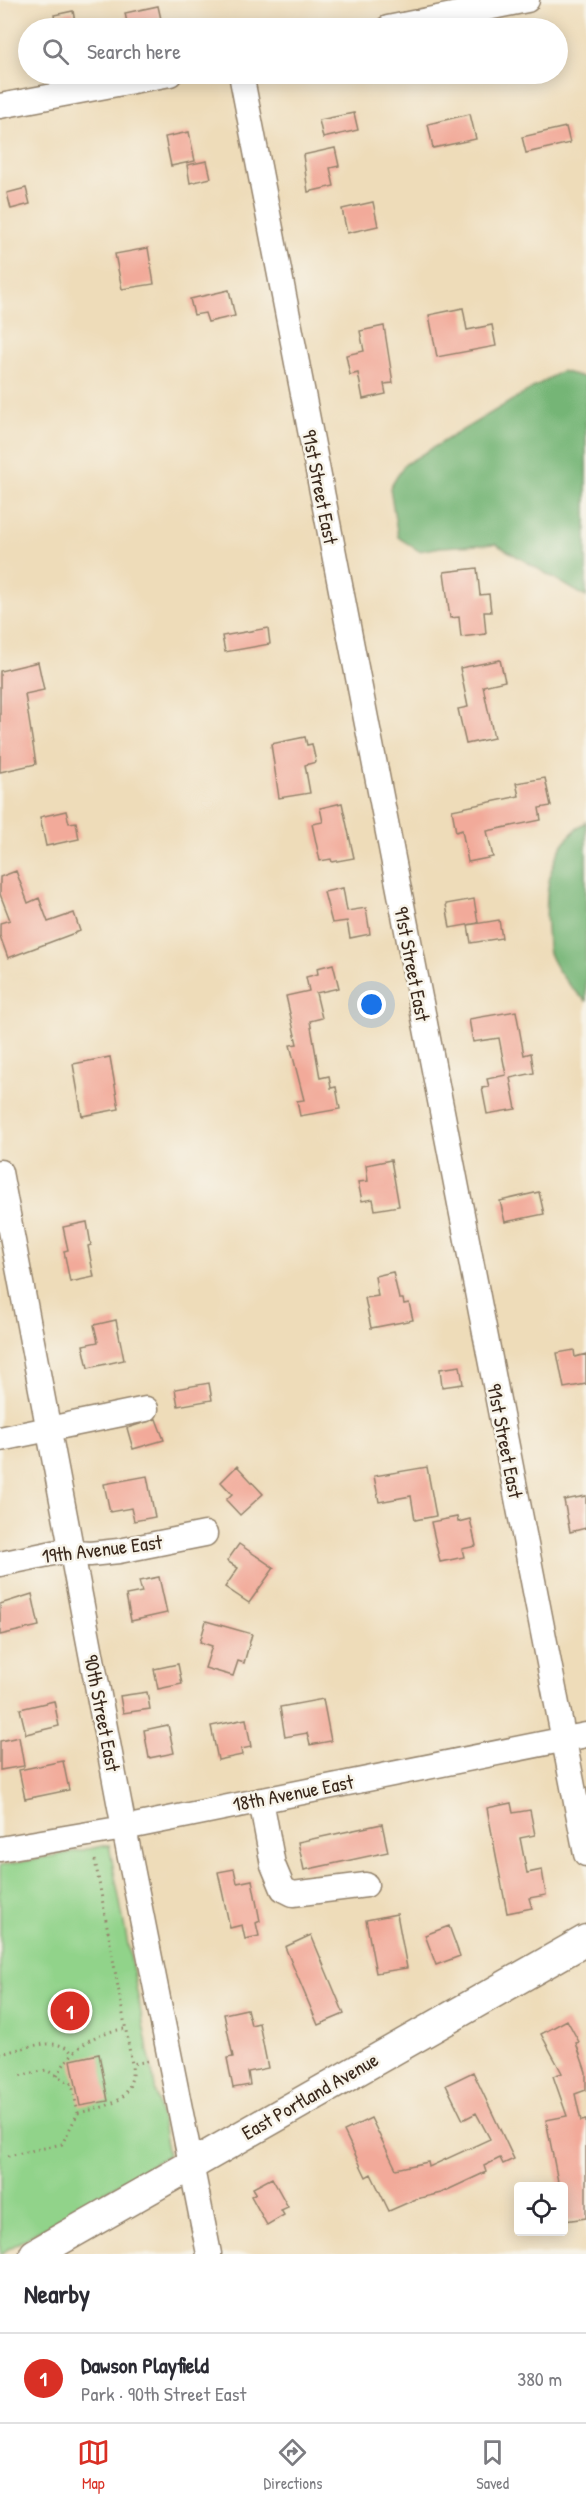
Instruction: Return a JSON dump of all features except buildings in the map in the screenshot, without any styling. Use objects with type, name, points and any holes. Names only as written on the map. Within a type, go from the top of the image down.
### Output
[{"type":"main road","name":"East Portland Avenue","points":[[35,2254],[586,1940]]},
{"type":"street","points":[[423,18],[464,6],[527,0]]},
{"type":"street","points":[[0,106],[117,84]]},
{"type":"street","name":"91st Street East","points":[[243,84],[575,1737],[586,1854]]},
{"type":"street","name":"90th Street East","points":[[0,1172],[168,2058],[209,2254]]},
{"type":"street","points":[[0,1439],[146,1408]]},
{"type":"street","name":"19th Avenue East","points":[[0,1564],[58,1552],[72,1555],[119,1551],[205,1534]]},
{"type":"street","name":"18th Avenue East","points":[[0,1850],[124,1828],[575,1737]]},
{"type":"street","points":[[261,1800],[273,1865],[282,1889],[293,1894],[366,1885]]},
{"type":"path","points":[[78,2113],[107,2106],[123,2097],[132,2081],[132,2064],[95,1860]]},
{"type":"path","points":[[57,2076],[72,2052],[102,2033],[126,2029]]},
{"type":"path","points":[[0,2054],[54,2043],[64,2045],[72,2052]]},
{"type":"path","points":[[132,2064],[168,2058]]},
{"type":"path","points":[[8,2156],[62,2144],[78,2113],[72,2084],[46,2070],[18,2076]]},
{"type":"green space","points":[[561,371],[586,378],[586,597],[496,544],[441,547],[419,551],[398,537],[390,488],[404,465]]},
{"type":"green space","points":[[586,822],[586,1001],[565,979],[552,960],[548,947],[546,915],[548,884],[557,856],[564,843]]},
{"type":"green space","points":[[109,1845],[168,2155],[0,2254],[0,1866]]},
{"type":"place","name":"Dawson Playfield","points":[[70,2011]]}]
